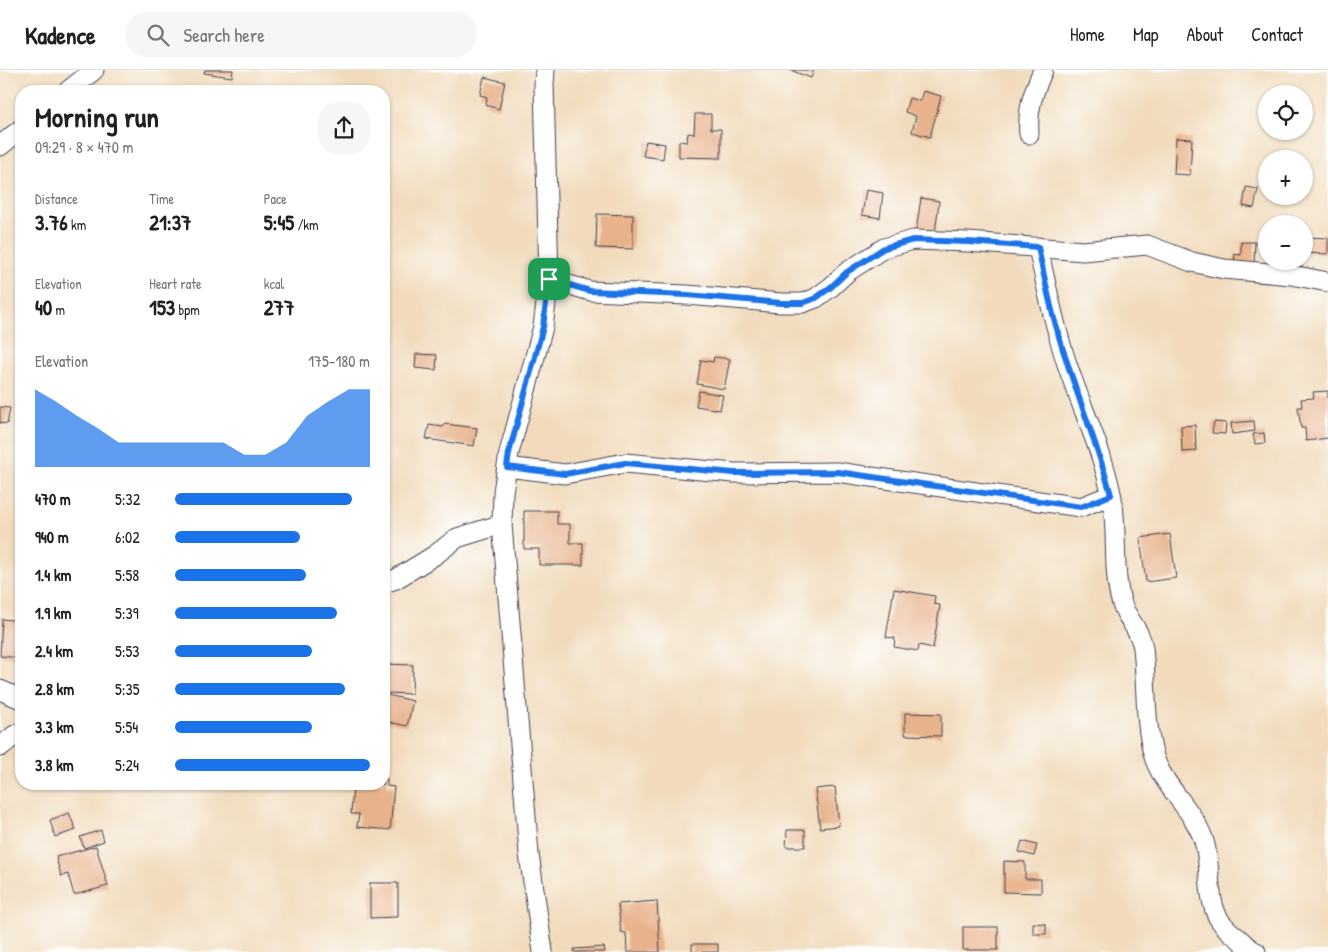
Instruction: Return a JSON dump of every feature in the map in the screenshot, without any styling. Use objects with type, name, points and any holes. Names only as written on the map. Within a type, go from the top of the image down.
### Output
[{"type":"street","points":[[75,85],[94,70]]},
{"type":"street","points":[[543,952],[529,854],[502,524],[503,492],[507,467],[543,327],[549,279],[544,104],[545,70]]},
{"type":"street","points":[[1029,134],[1028,116],[1033,94],[1043,70]]},
{"type":"street","points":[[0,146],[15,134]]},
{"type":"street","points":[[549,279],[590,291],[803,303],[816,298],[847,272],[884,248],[913,240],[968,242],[1083,251],[1147,245],[1192,262],[1224,269],[1291,275],[1328,282]]},
{"type":"street","points":[[1038,247],[1066,361],[1101,456],[1111,495],[1118,585],[1122,604],[1138,632],[1143,646],[1149,725],[1154,757],[1177,798],[1190,813],[1205,845],[1213,904],[1219,919],[1230,932],[1256,952]]},
{"type":"street","points":[[507,467],[565,474],[625,463],[734,473],[838,472],[1081,507],[1111,495]]},
{"type":"street","points":[[390,582],[396,580],[435,555],[457,538],[502,524]]},
{"type":"street","points":[[0,690],[15,696]]},
{"type":"street","points":[[0,747],[15,734]]},
{"type":"building","points":[[205,70],[233,70],[232,77],[204,73]]},
{"type":"building","points":[[790,70],[814,70],[811,78]]},
{"type":"building","points":[[484,77],[505,82],[499,109],[486,105],[487,97],[480,95]]},
{"type":"building","points":[[923,91],[941,96],[930,137],[912,132],[916,116],[905,112],[909,98],[920,101]]},
{"type":"building","points":[[695,114],[711,114],[711,129],[721,129],[721,158],[679,157],[679,141],[687,142],[688,133],[694,134]]},
{"type":"building","points":[[1176,138],[1192,139],[1190,175],[1174,174]]},
{"type":"building","points":[[646,141],[665,144],[663,159],[643,156]]},
{"type":"building","points":[[1246,187],[1258,189],[1254,208],[1243,206]]},
{"type":"building","points":[[866,190],[883,193],[880,218],[862,215]]},
{"type":"building","points":[[921,198],[939,201],[935,234],[916,232]]},
{"type":"building","points":[[597,214],[633,215],[633,249],[596,248]]},
{"type":"building","points":[[1313,237],[1328,238],[1328,254],[1313,253]]},
{"type":"building","points":[[1241,242],[1255,242],[1254,266],[1234,265],[1235,254],[1241,255]]},
{"type":"building","points":[[416,354],[437,355],[436,370],[415,368]]},
{"type":"building","points":[[714,357],[730,359],[724,389],[697,384],[701,360],[713,362]]},
{"type":"building","points":[[699,391],[723,395],[720,410],[696,406]]},
{"type":"building","points":[[1328,391],[1328,438],[1306,441],[1305,428],[1301,428],[1298,407],[1302,407],[1301,399],[1314,398],[1313,392]]},
{"type":"building","points":[[0,407],[10,408],[7,424],[0,423]]},
{"type":"building","points":[[1254,421],[1255,431],[1232,434],[1231,423]]},
{"type":"building","points":[[1214,422],[1226,423],[1225,434],[1212,433]]},
{"type":"building","points":[[445,424],[477,428],[474,446],[426,439],[429,425],[443,427]]},
{"type":"building","points":[[1195,425],[1196,451],[1182,452],[1181,426]]},
{"type":"building","points":[[1264,433],[1265,443],[1255,444],[1253,434]]},
{"type":"building","points":[[524,511],[557,511],[557,524],[570,524],[570,543],[583,543],[583,565],[539,565],[539,549],[524,549]]},
{"type":"building","points":[[1170,534],[1176,578],[1146,582],[1140,538]]},
{"type":"building","points":[[894,589],[935,596],[934,604],[940,605],[933,648],[919,645],[918,651],[894,647],[895,638],[886,637]]},
{"type":"building","points":[[2,619],[15,620],[15,658],[0,656]]},
{"type":"building","points":[[390,664],[413,665],[412,694],[390,693]]},
{"type":"building","points":[[390,695],[413,701],[407,726],[390,722]]},
{"type":"building","points":[[905,713],[941,714],[941,736],[905,735]]},
{"type":"building","points":[[390,786],[394,787],[390,830],[357,827],[359,814],[351,814],[353,790],[390,790]]},
{"type":"building","points":[[835,787],[839,826],[820,828],[815,789]]},
{"type":"building","points":[[69,813],[76,830],[55,837],[50,820]]},
{"type":"building","points":[[101,830],[104,841],[84,848],[80,837]]},
{"type":"building","points":[[787,830],[805,830],[805,847],[786,847]]},
{"type":"building","points":[[1022,841],[1037,845],[1034,856],[1019,852]]},
{"type":"building","points":[[96,846],[108,886],[74,895],[68,874],[61,876],[56,857]]},
{"type":"building","points":[[1004,861],[1025,862],[1025,879],[1041,879],[1041,893],[1004,892]]},
{"type":"building","points":[[370,883],[398,883],[398,917],[370,918]]},
{"type":"building","points":[[657,901],[660,952],[627,952],[626,933],[621,932],[618,904]]},
{"type":"building","points":[[1033,923],[1046,924],[1046,934],[1033,934]]},
{"type":"building","points":[[963,927],[998,927],[998,950],[963,950]]},
{"type":"building","points":[[692,944],[718,944],[718,952],[692,952]]},
{"type":"building","points":[[604,947],[605,952],[574,952],[574,949]]},
{"type":"route","points":[[913,240],[1038,247],[1066,361],[1101,456],[1111,495],[1081,507],[838,472],[734,473],[625,463],[565,474],[507,467],[509,453],[543,327],[549,279],[590,291],[803,303],[816,298],[847,272],[884,248],[913,240]]}]
